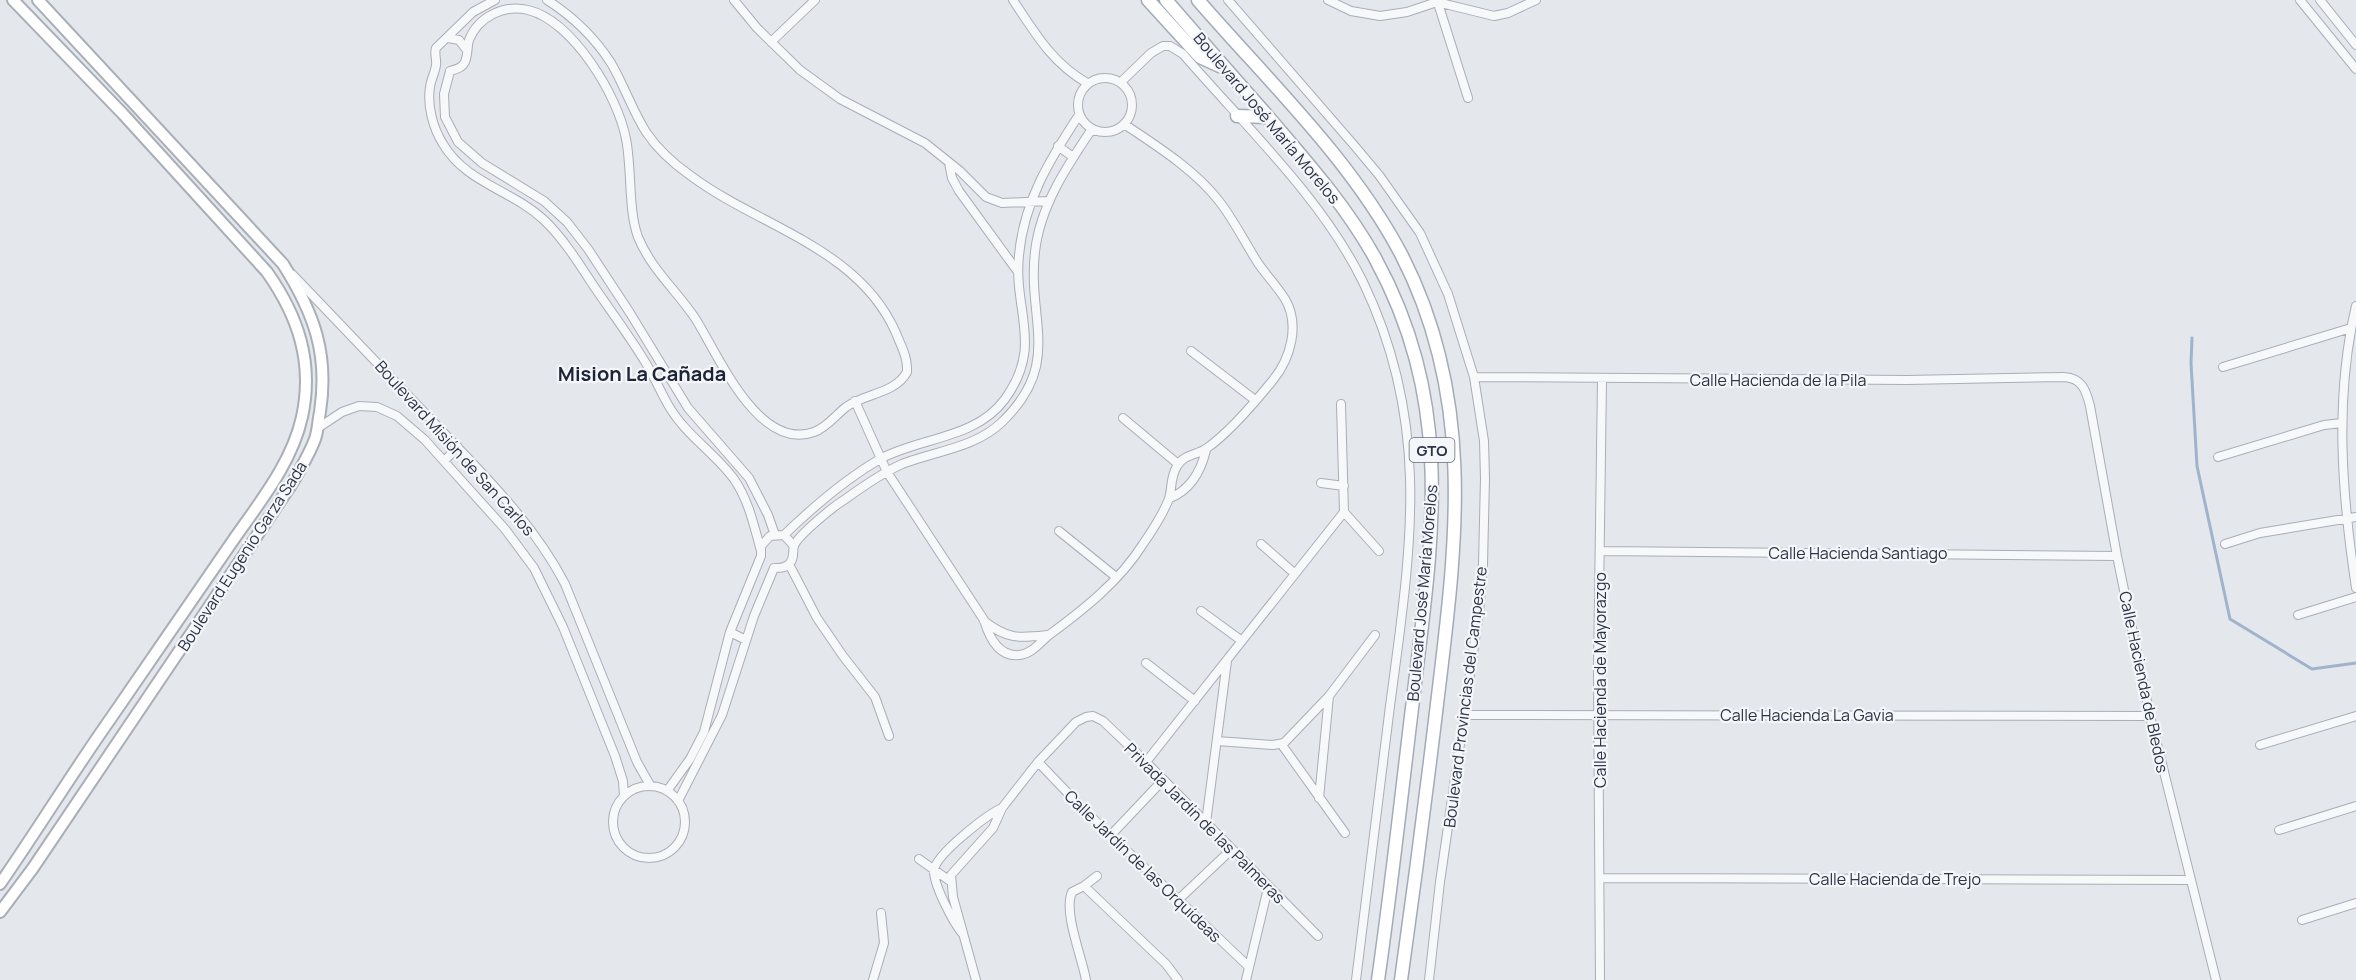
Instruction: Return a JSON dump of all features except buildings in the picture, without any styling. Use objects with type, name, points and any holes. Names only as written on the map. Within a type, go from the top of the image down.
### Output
[{"type":"main road","points":[[1148,0],[1200,57],[1225,68]]},
{"type":"main road","name":"Boulevard José María Morelos","points":[[1166,0],[1308,162],[1342,206],[1391,290],[1405,322],[1416,357],[1432,445],[1432,525],[1424,612],[1378,980]]},
{"type":"main road","name":"Boulevard José María Morelos","points":[[1200,0],[1215,20],[1302,117],[1350,176],[1386,228],[1426,309],[1445,382],[1456,481],[1454,552],[1401,980]]},
{"type":"main road","points":[[1237,116],[1268,117]]},
{"type":"street","name":"Boulevard Eugenio Garza Sada","points":[[0,884],[276,477],[298,432],[305,400],[307,372],[303,346],[291,310],[256,258],[123,114],[13,0]]},
{"type":"street","name":"Boulevard Eugenio Garza Sada","points":[[0,912],[291,484],[312,446],[318,428],[323,380],[320,345],[307,305],[283,264],[38,0]]},
{"type":"street","points":[[495,0],[473,12],[436,48],[437,63],[432,77],[429,99],[432,120],[443,145],[463,169],[530,209],[543,219],[562,240],[644,360],[670,409],[689,434],[722,466],[740,488],[753,519],[761,554],[764,561],[774,568],[789,564],[794,556],[794,546],[834,507],[887,472],[978,439],[1001,424],[1023,398],[1036,365],[1040,341],[1035,297],[1035,251],[1040,224],[1049,201],[1092,129]]},
{"type":"street","points":[[466,49],[477,26],[495,12],[527,10],[541,15],[569,37],[597,70],[619,115],[626,139],[635,228],[644,252],[694,317],[739,393],[750,407],[770,424],[790,433],[805,434],[818,431],[855,400],[890,388],[901,380],[907,372],[905,352],[892,323],[874,294],[837,261],[719,195],[669,159],[646,131],[623,84],[603,51],[576,22],[547,0]]},
{"type":"street","points":[[734,0],[771,42],[800,70],[840,99],[933,149],[993,201],[1002,203],[1049,201]]},
{"type":"street","points":[[771,42],[815,0]]},
{"type":"street","points":[[1013,0],[1045,49],[1065,68],[1087,83]]},
{"type":"street","name":"Boulevard Provincias del Campestre","points":[[1228,0],[1353,144],[1420,233],[1445,286],[1474,377],[1484,441],[1485,524],[1479,612],[1429,980]]},
{"type":"street","points":[[1328,0],[1351,11],[1380,16],[1407,12],[1437,1],[1494,16],[1508,14],[1536,0]]},
{"type":"street","points":[[2301,0],[2356,69]]},
{"type":"street","points":[[2320,0],[2356,45]]},
{"type":"street","points":[[1437,1],[1468,98]]},
{"type":"street","points":[[437,63],[450,71],[464,64],[467,57],[466,49],[459,40],[448,38]]},
{"type":"street","points":[[1121,82],[1151,53],[1163,46],[1170,46],[1183,54],[1310,200],[1362,282],[1384,333],[1398,378],[1411,469],[1410,544],[1356,980]]},
{"type":"street","points":[[450,71],[444,94],[445,117],[458,142],[482,163],[544,201],[572,228],[630,313],[688,408],[748,478],[779,535],[794,546]]},
{"type":"street","points":[[1104,77],[1121,82],[1127,88],[1132,107],[1130,116],[1124,124],[1108,132],[1092,129],[1084,123],[1079,115],[1078,98],[1087,83],[1104,77]]},
{"type":"street","points":[[668,791],[698,745],[708,721],[730,632],[766,538],[779,535],[820,501],[881,459],[981,422],[1003,402],[1018,378],[1027,335],[1018,272],[1021,233],[1029,201],[1058,146],[1079,115]]},
{"type":"street","points":[[855,400],[887,472],[984,620],[993,641],[1003,651],[1021,655],[1029,652],[1069,622],[1116,577],[1139,550],[1170,498],[1182,491],[1194,479],[1201,467],[1206,450],[1275,378],[1286,357],[1293,329],[1289,308],[1275,284],[1258,263],[1230,216],[1210,190],[1148,140],[1124,124]]},
{"type":"street","points":[[1058,146],[1073,158]]},
{"type":"street","points":[[949,163],[952,178],[959,191],[1018,272]]},
{"type":"street","name":"Boulevard Misión de San Carlos","points":[[283,264],[516,511],[553,562],[576,610],[637,762],[650,786]]},
{"type":"street","points":[[2356,306],[2351,328],[2342,423],[2347,518],[2356,588]]},
{"type":"street","points":[[2223,367],[2351,328]]},
{"type":"street","points":[[1191,351],[1255,399]]},
{"type":"street","points":[[1023,362],[1036,365]]},
{"type":"street","name":"Calle Hacienda de la Pila","points":[[1474,377],[1907,380],[2036,377],[2070,378],[2080,382]]},
{"type":"street","name":"Calle Hacienda de Mayorazgo","points":[[1600,980],[1599,715],[1602,379]]},
{"type":"street","name":"Calle Hacienda de Bledos","points":[[2080,382],[2085,389],[2090,406],[2117,556],[2150,716],[2216,980]]},
{"type":"street","points":[[1146,762],[1344,512],[1341,404]]},
{"type":"street","name":"Boulevard Misión de San Carlos","points":[[318,428],[349,409],[377,407],[388,411],[406,422],[505,529],[542,582],[563,627],[615,756],[623,782],[624,796]]},
{"type":"street","points":[[1123,418],[1178,464]]},
{"type":"street","points":[[2218,457],[2324,425],[2342,423]]},
{"type":"street","points":[[444,461],[458,447]]},
{"type":"street","points":[[1170,498],[1170,482],[1178,464],[1188,456],[1206,450]]},
{"type":"street","points":[[1321,483],[1344,486]]},
{"type":"street","points":[[1344,512],[1379,551]]},
{"type":"street","points":[[2225,544],[2260,533],[2356,517]]},
{"type":"street","points":[[1059,531],[1116,577]]},
{"type":"street","points":[[1261,544],[1294,573]]},
{"type":"street","name":"Calle Hacienda Santiago","points":[[1600,551],[2117,556]]},
{"type":"street","points":[[789,564],[821,624],[875,697],[889,736]]},
{"type":"street","points":[[678,801],[717,727],[753,616],[774,568]]},
{"type":"street","points":[[2298,615],[2356,597]]},
{"type":"street","points":[[1201,611],[1242,641]]},
{"type":"street","points":[[984,620],[1004,635],[1023,637],[1050,634]]},
{"type":"street","points":[[730,632],[746,640]]},
{"type":"street","points":[[1217,741],[1282,745],[1329,696],[1375,634]]},
{"type":"street","points":[[1206,823],[1227,660]]},
{"type":"street","points":[[1146,663],[1195,701]]},
{"type":"street","points":[[719,676],[733,682]]},
{"type":"street","points":[[1319,798],[1329,696]]},
{"type":"street","name":"Calle Hacienda La Gavia","points":[[1464,715],[2150,716]]},
{"type":"street","name":"Privada Jardín de las Palmeras","points":[[1038,762],[1082,718],[1090,716],[1103,721],[1318,936]]},
{"type":"street","points":[[2260,745],[2356,716]]},
{"type":"street","points":[[1282,745],[1345,833]]},
{"type":"street","points":[[976,980],[950,881],[954,869],[993,828],[1002,808],[1038,762]]},
{"type":"street","name":"Calle Jardín de las Orquídeas","points":[[1038,762],[1249,967]]},
{"type":"street","points":[[1111,835],[1163,780]]},
{"type":"street","points":[[650,786],[668,791],[678,801],[684,813],[685,825],[681,838],[674,848],[663,855],[651,858],[639,857],[627,851],[619,842],[614,830],[613,818],[616,806],[624,796],[636,788],[650,786]]},
{"type":"street","points":[[2279,830],[2356,806]]},
{"type":"street","points":[[963,934],[948,908],[934,871],[939,860],[961,838],[985,818],[1002,808]]},
{"type":"street","points":[[44,816],[59,828]]},
{"type":"street","points":[[1178,900],[1232,849]]},
{"type":"street","points":[[919,859],[950,881]]},
{"type":"street","points":[[1086,980],[1072,925],[1069,901],[1072,892],[1097,876]]},
{"type":"street","name":"Calle Hacienda de Trejo","points":[[1600,878],[2190,880]]},
{"type":"street","points":[[1084,886],[1166,964],[1178,980]]},
{"type":"street","points":[[1246,980],[1268,888]]},
{"type":"street","points":[[2302,920],[2356,903]]},
{"type":"street","points":[[873,980],[884,943],[881,913]]},
{"type":"waterway","points":[[2192,338],[2191,363],[2197,466],[2230,619],[2312,669],[2356,663]]},
{"type":"district","name":"Mision La Cañada","points":[[642,373]]}]
